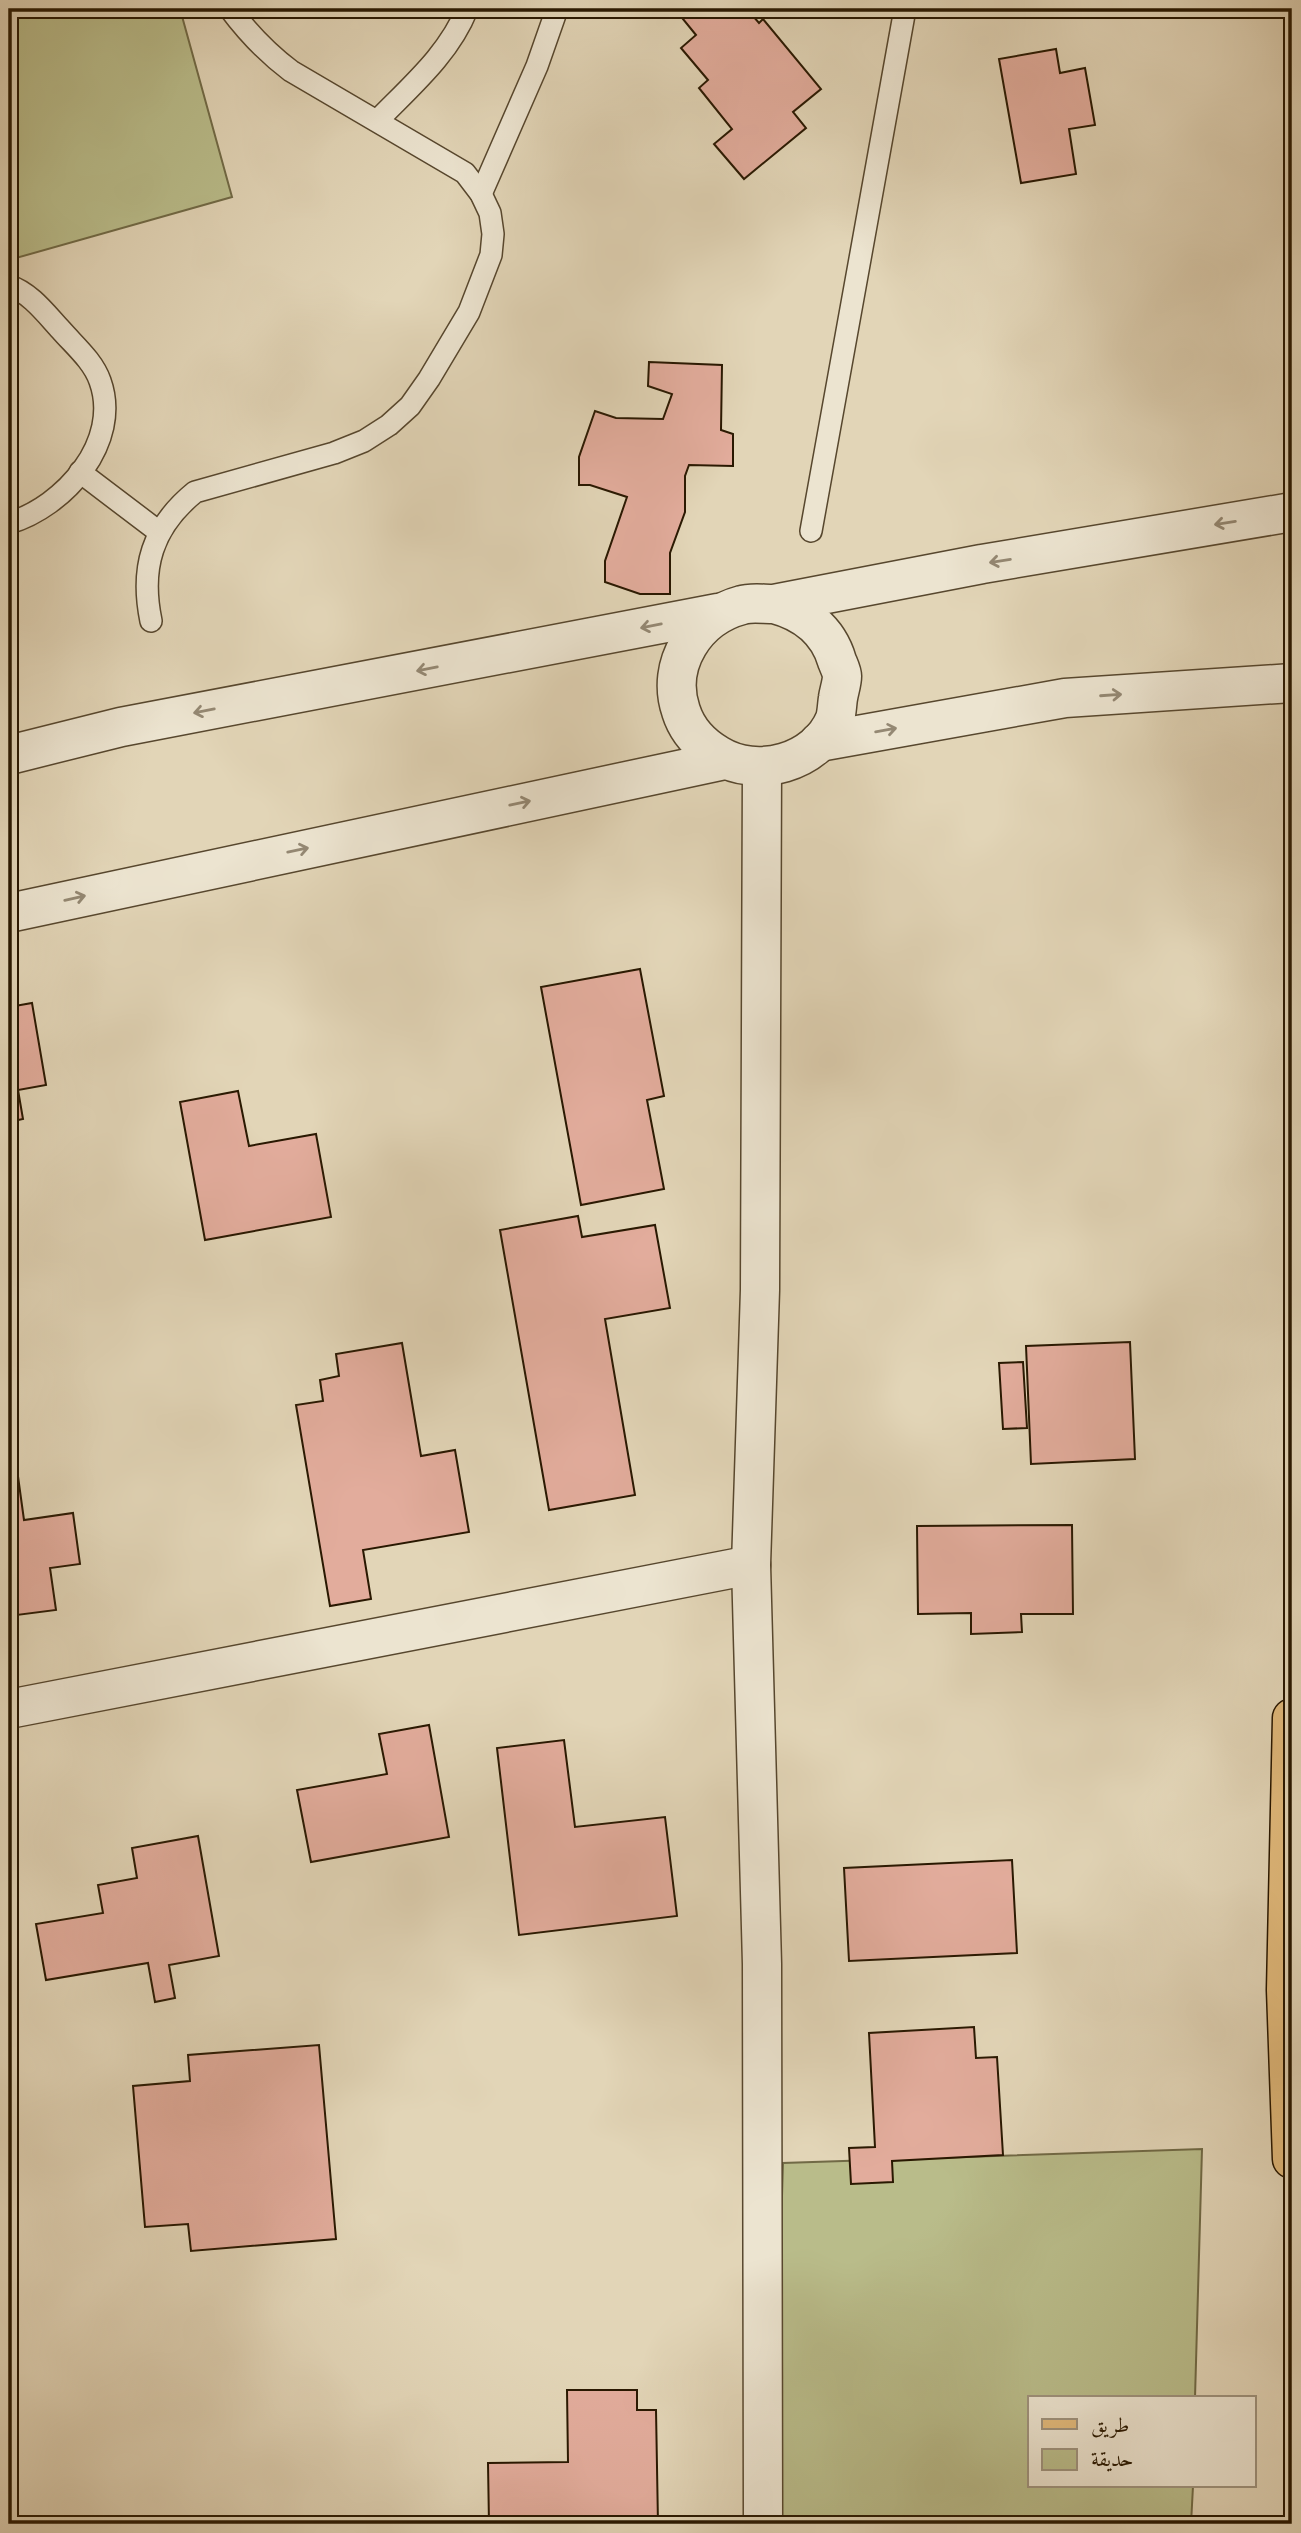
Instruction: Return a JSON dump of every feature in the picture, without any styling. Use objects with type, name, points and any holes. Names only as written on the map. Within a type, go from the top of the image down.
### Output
[{"type":"main road","points":[[1292,1718],[1286,1990],[1292,2159]]},
{"type":"street","points":[[9,755],[121,727],[718,613],[744,604],[774,604],[982,564],[1292,512]]},
{"type":"street","points":[[718,613],[696,632],[682,653],[676,681],[680,710],[687,726],[705,748],[725,760],[762,767],[790,762],[819,742],[835,718],[842,676],[834,649],[817,625],[793,609],[774,604]]},
{"type":"street","points":[[819,742],[1065,698],[1292,683]]},
{"type":"street","points":[[9,913],[725,760]]},
{"type":"street","points":[[762,767],[760,1290],[751,1566],[762,1964],[763,2524]]},
{"type":"street","points":[[9,1709],[751,1566]]},
{"type":"lane","points":[[151,621],[146,599],[150,554],[159,532],[181,503],[195,492],[334,453],[373,436],[389,425],[410,406],[469,312],[488,265],[493,234],[490,213],[481,194],[465,173],[291,71],[247,32],[230,9]]},
{"type":"lane","points":[[378,120],[437,60],[467,9]]},
{"type":"lane","points":[[481,194],[537,66],[557,9]]},
{"type":"lane","points":[[811,531],[905,9]]},
{"type":"lane","points":[[9,286],[17,288],[43,310],[92,365],[100,381],[105,408],[102,434],[93,454],[80,472],[54,501],[38,512],[9,523]]},
{"type":"lane","points":[[80,472],[159,532]]},
{"type":"green space","points":[[9,9],[180,9],[232,197],[9,260]]},
{"type":"green space","points":[[1202,2149],[1195,2396],[1028,2396],[1028,2488],[1193,2488],[1191,2524],[772,2524],[783,2163]]},
{"type":"building","points":[[683,9],[747,9],[759,23],[763,19],[821,89],[793,112],[806,128],[744,179],[714,144],[732,129],[699,88],[708,80],[681,48],[696,35],[678,13]]},
{"type":"building","points":[[1056,49],[1060,73],[1085,68],[1095,125],[1069,129],[1076,174],[1021,183],[999,59]]},
{"type":"building","points":[[649,362],[722,365],[721,430],[733,434],[733,466],[689,465],[685,476],[685,512],[670,553],[670,594],[640,594],[605,582],[605,561],[627,497],[590,485],[579,485],[579,457],[595,411],[616,418],[663,419],[672,394],[648,386]]},
{"type":"building","points":[[640,969],[664,1096],[647,1100],[664,1189],[581,1205],[541,987]]},
{"type":"building","points":[[32,1003],[46,1085],[18,1090],[23,1119],[9,1122],[9,1007]]},
{"type":"building","points":[[238,1091],[249,1146],[316,1134],[331,1217],[205,1240],[180,1102]]},
{"type":"building","points":[[578,1216],[582,1237],[655,1225],[670,1308],[605,1319],[635,1495],[549,1510],[500,1230]]},
{"type":"building","points":[[1130,1342],[1135,1459],[1031,1464],[1026,1346]]},
{"type":"building","points":[[402,1343],[421,1456],[455,1450],[469,1532],[363,1550],[371,1599],[330,1606],[296,1405],[323,1401],[320,1380],[339,1376],[336,1354]]},
{"type":"building","points":[[1023,1362],[1027,1428],[1003,1429],[999,1363]]},
{"type":"building","points":[[16,1462],[24,1520],[73,1513],[80,1564],[50,1568],[56,1610],[17,1615],[11,1571],[9,1572],[9,1463]]},
{"type":"building","points":[[1072,1525],[1073,1614],[1021,1614],[1022,1632],[971,1634],[971,1613],[918,1614],[917,1526]]},
{"type":"building","points":[[429,1725],[449,1837],[311,1862],[297,1790],[387,1774],[379,1734]]},
{"type":"building","points":[[564,1740],[575,1827],[665,1817],[677,1916],[519,1935],[497,1748]]},
{"type":"building","points":[[198,1836],[219,1956],[169,1965],[175,1998],[155,2002],[148,1963],[46,1980],[36,1924],[103,1913],[98,1885],[137,1878],[132,1848]]},
{"type":"building","points":[[1012,1860],[1017,1953],[849,1961],[844,1868]]},
{"type":"building","points":[[974,2027],[976,2058],[997,2057],[1003,2155],[892,2161],[893,2182],[851,2184],[849,2148],[875,2147],[869,2033]]},
{"type":"building","points":[[319,2045],[336,2239],[191,2251],[188,2224],[145,2227],[133,2086],[190,2081],[188,2055]]},
{"type":"building","points":[[567,2390],[637,2390],[637,2410],[656,2410],[658,2524],[489,2524],[488,2463],[568,2462]]}]
